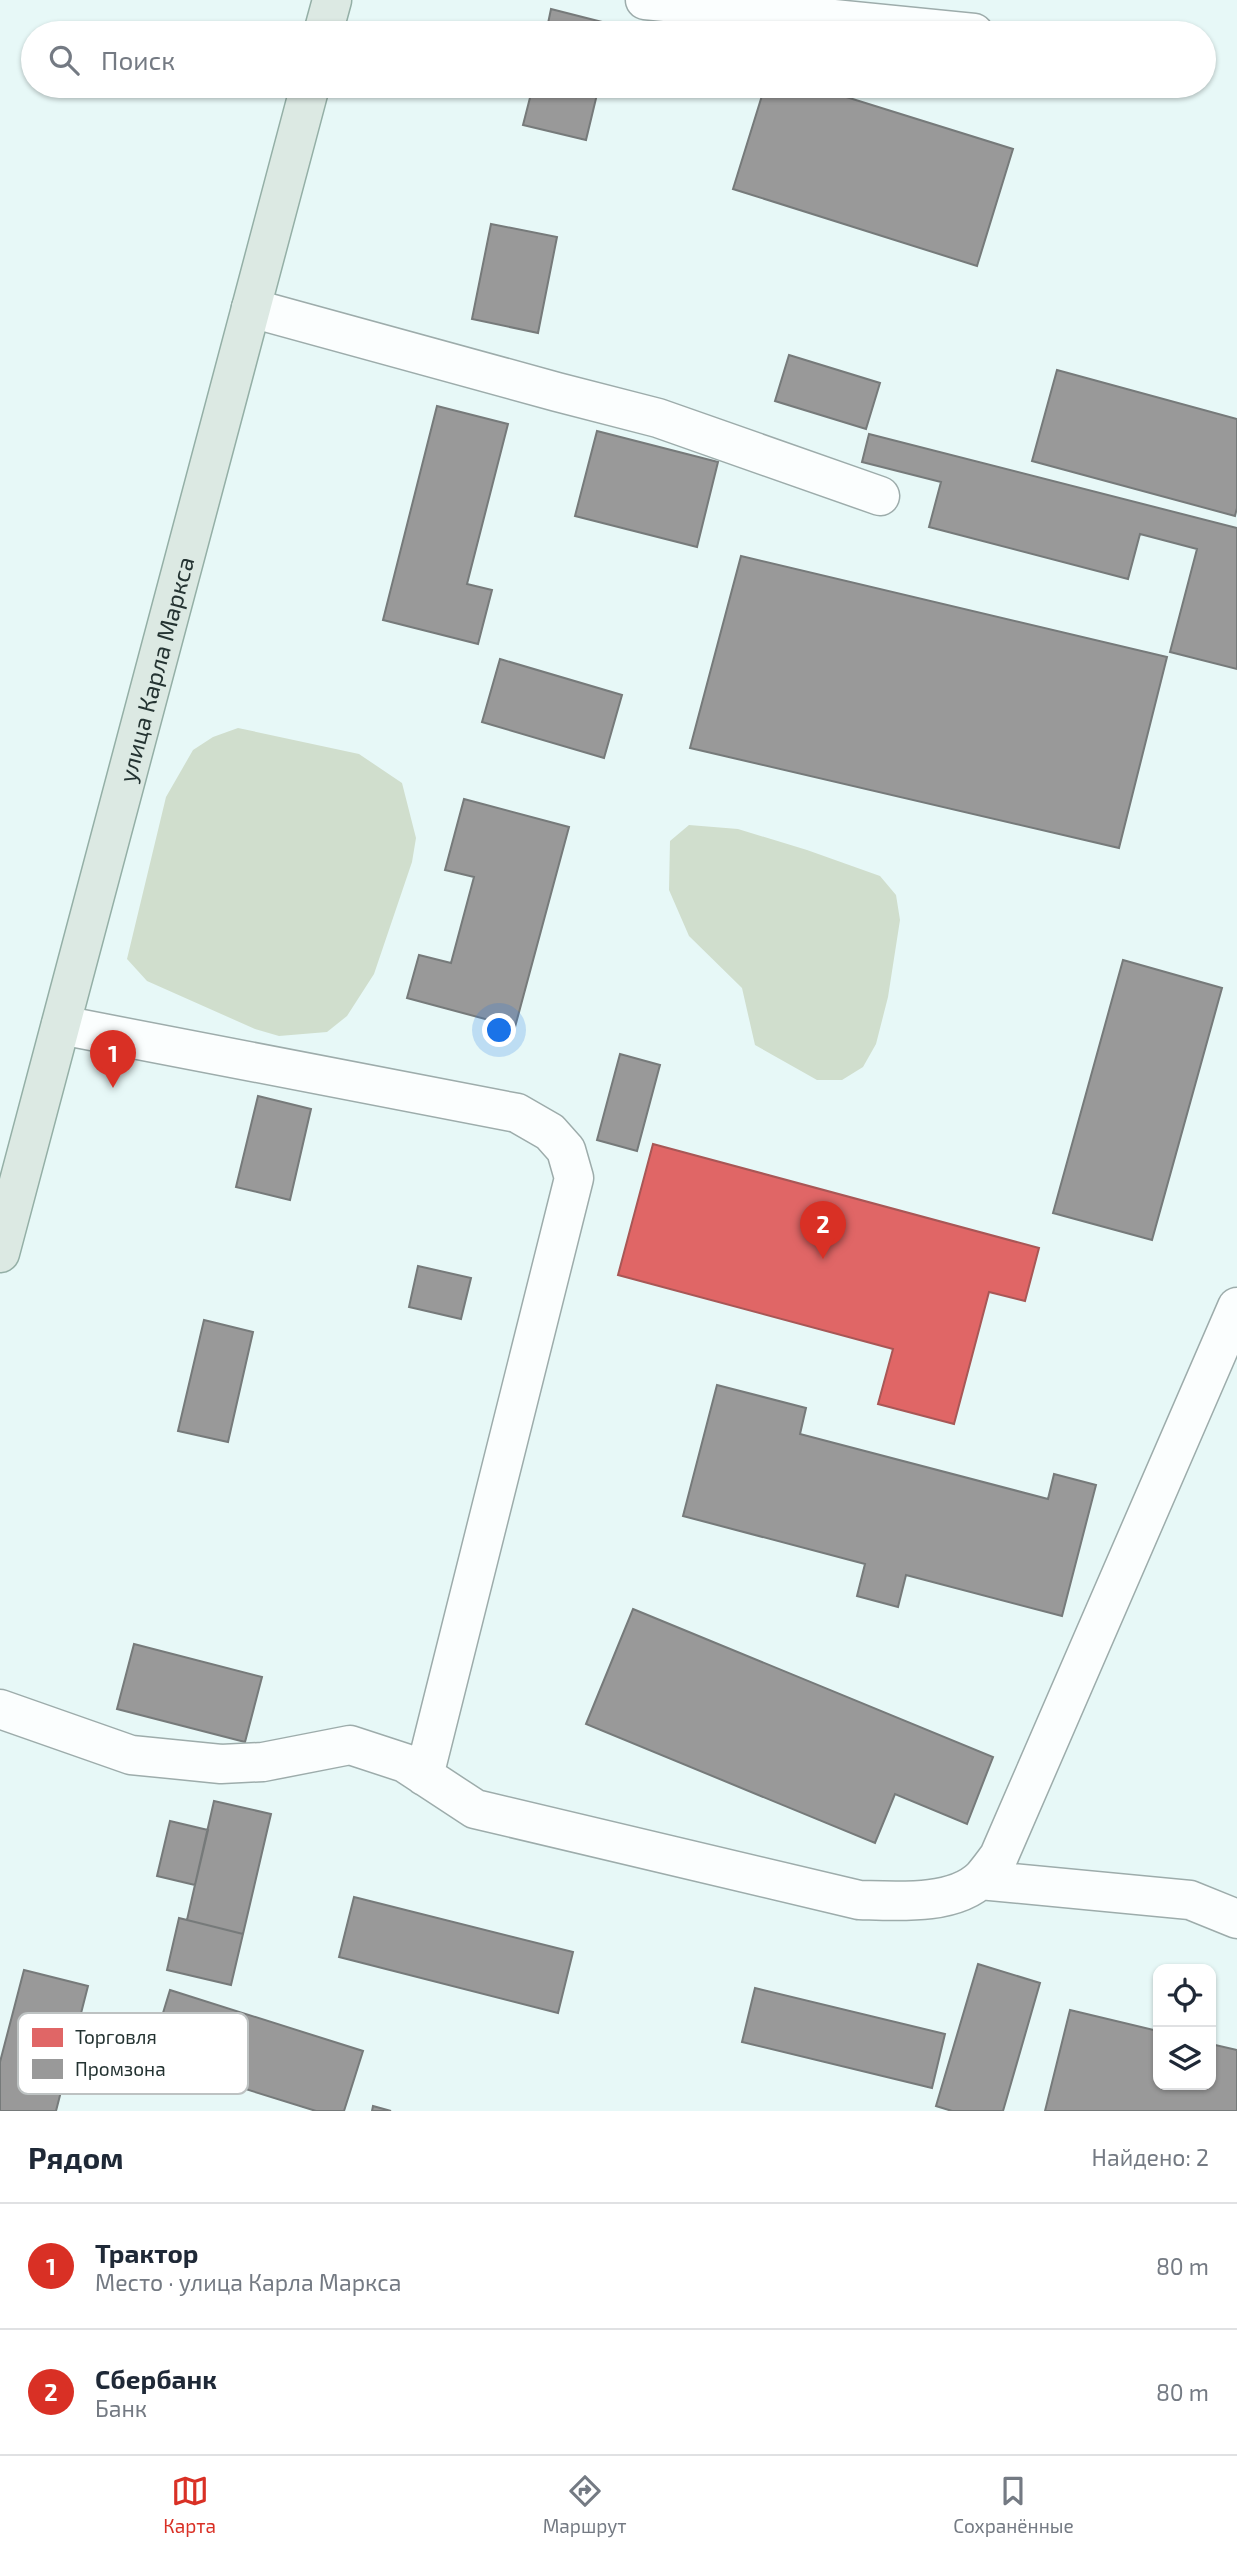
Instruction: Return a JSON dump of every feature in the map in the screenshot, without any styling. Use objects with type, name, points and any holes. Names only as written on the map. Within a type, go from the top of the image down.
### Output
[{"type":"main road","points":[[326,21],[332,0]]},
{"type":"main road","name":"улица Карла Маркса","points":[[0,1253],[307,98]]},
{"type":"lane","points":[[645,0],[854,21]]},
{"type":"lane","points":[[251,308],[658,418],[880,496]]},
{"type":"lane","points":[[61,1025],[517,1113],[550,1132],[566,1150],[574,1178],[424,1776]]},
{"type":"lane","points":[[0,1709],[131,1755],[221,1764],[263,1762],[350,1745],[405,1763],[475,1809],[859,1900],[914,1901],[955,1893],[981,1880],[999,1856],[1237,1307]]},
{"type":"lane","points":[[981,1880],[1190,1900],[1237,1919]]},
{"type":"green space","points":[[238,728],[359,754],[402,783],[416,838],[412,862],[374,974],[347,1016],[327,1032],[279,1036],[255,1029],[147,981],[127,959],[166,797],[193,750],[213,737]]},
{"type":"green space","points":[[689,825],[738,829],[807,850],[880,876],[896,895],[900,920],[888,997],[876,1044],[863,1067],[842,1080],[817,1080],[755,1045],[742,988],[689,936],[669,890],[670,841]]},
{"type":"building: Торговля","points":[[653,1144],[1039,1248],[1025,1301],[989,1292],[954,1424],[878,1404],[893,1349],[618,1275]]},
{"type":"building: Промзона","points":[[551,9],[598,21],[548,21]]},
{"type":"building: Промзона","points":[[530,98],[596,98],[586,140],[523,125]]},
{"type":"building: Промзона","points":[[761,98],[849,98],[1013,149],[977,266],[733,189]]},
{"type":"building: Промзона","points":[[491,224],[557,237],[538,333],[472,319]]},
{"type":"building: Промзона","points":[[789,355],[880,383],[866,429],[775,401]]},
{"type":"building: Промзона","points":[[1057,370],[1237,419],[1235,516],[1032,461]]},
{"type":"building: Промзона","points":[[437,406],[508,424],[467,584],[492,590],[478,644],[383,620]]},
{"type":"building: Промзона","points":[[597,431],[718,462],[697,547],[575,516]]},
{"type":"building: Промзона","points":[[869,434],[1237,528],[1237,669],[1170,652],[1197,549],[1140,534],[1128,579],[929,527],[941,482],[862,462]]},
{"type":"building: Промзона","points":[[741,556],[1167,657],[1119,848],[690,748]]},
{"type":"building: Промзона","points":[[500,659],[622,695],[604,758],[482,722]]},
{"type":"building: Промзона","points":[[464,799],[569,827],[515,1027],[407,998],[419,955],[451,963],[474,877],[445,870]]},
{"type":"building: Промзона","points":[[1123,960],[1222,988],[1152,1240],[1053,1213]]},
{"type":"building: Промзона","points":[[620,1054],[660,1065],[637,1151],[597,1140]]},
{"type":"building: Промзона","points":[[258,1096],[311,1109],[290,1200],[236,1187]]},
{"type":"building: Промзона","points":[[418,1266],[471,1278],[461,1319],[409,1307]]},
{"type":"building: Промзона","points":[[204,1320],[253,1332],[228,1442],[178,1431]]},
{"type":"building: Промзона","points":[[717,1385],[806,1408],[800,1434],[1048,1499],[1054,1474],[1096,1485],[1062,1616],[906,1575],[898,1607],[857,1596],[865,1564],[683,1516]]},
{"type":"building: Промзона","points":[[633,1609],[993,1757],[967,1824],[895,1794],[875,1843],[586,1724]]},
{"type":"building: Промзона","points":[[134,1644],[262,1677],[245,1742],[117,1709]]},
{"type":"building: Промзона","points":[[214,1801],[271,1814],[243,1934],[187,1920]]},
{"type":"building: Промзона","points":[[170,1821],[208,1830],[195,1885],[157,1876]]},
{"type":"building: Промзона","points":[[354,1897],[573,1952],[558,2013],[339,1957]]},
{"type":"building: Промзона","points":[[179,1918],[243,1934],[231,1985],[167,1970]]},
{"type":"building: Промзона","points":[[978,1964],[1040,1983],[1003,2111],[952,2111],[936,2106]]},
{"type":"building: Промзона","points":[[24,1970],[88,1986],[81,2013],[18,2013],[18,2094],[60,2094],[56,2111],[0,2111],[0,2062]]},
{"type":"building: Промзона","points":[[755,1988],[945,2034],[932,2088],[742,2042]]},
{"type":"building: Промзона","points":[[170,1990],[243,2013],[163,2013]]},
{"type":"building: Промзона","points":[[1070,2010],[1153,2030],[1153,2090],[1216,2090],[1216,2045],[1237,2050],[1237,2111],[1045,2111]]},
{"type":"building: Промзона","points":[[248,2015],[363,2051],[344,2111],[316,2111],[248,2090]]},
{"type":"building: Промзона","points":[[373,2106],[391,2111],[372,2111]]},
{"type":"place","name":"Трактор","points":[[113,1088]]},
{"type":"place","name":"Сбербанк","points":[[823,1259]]}]
